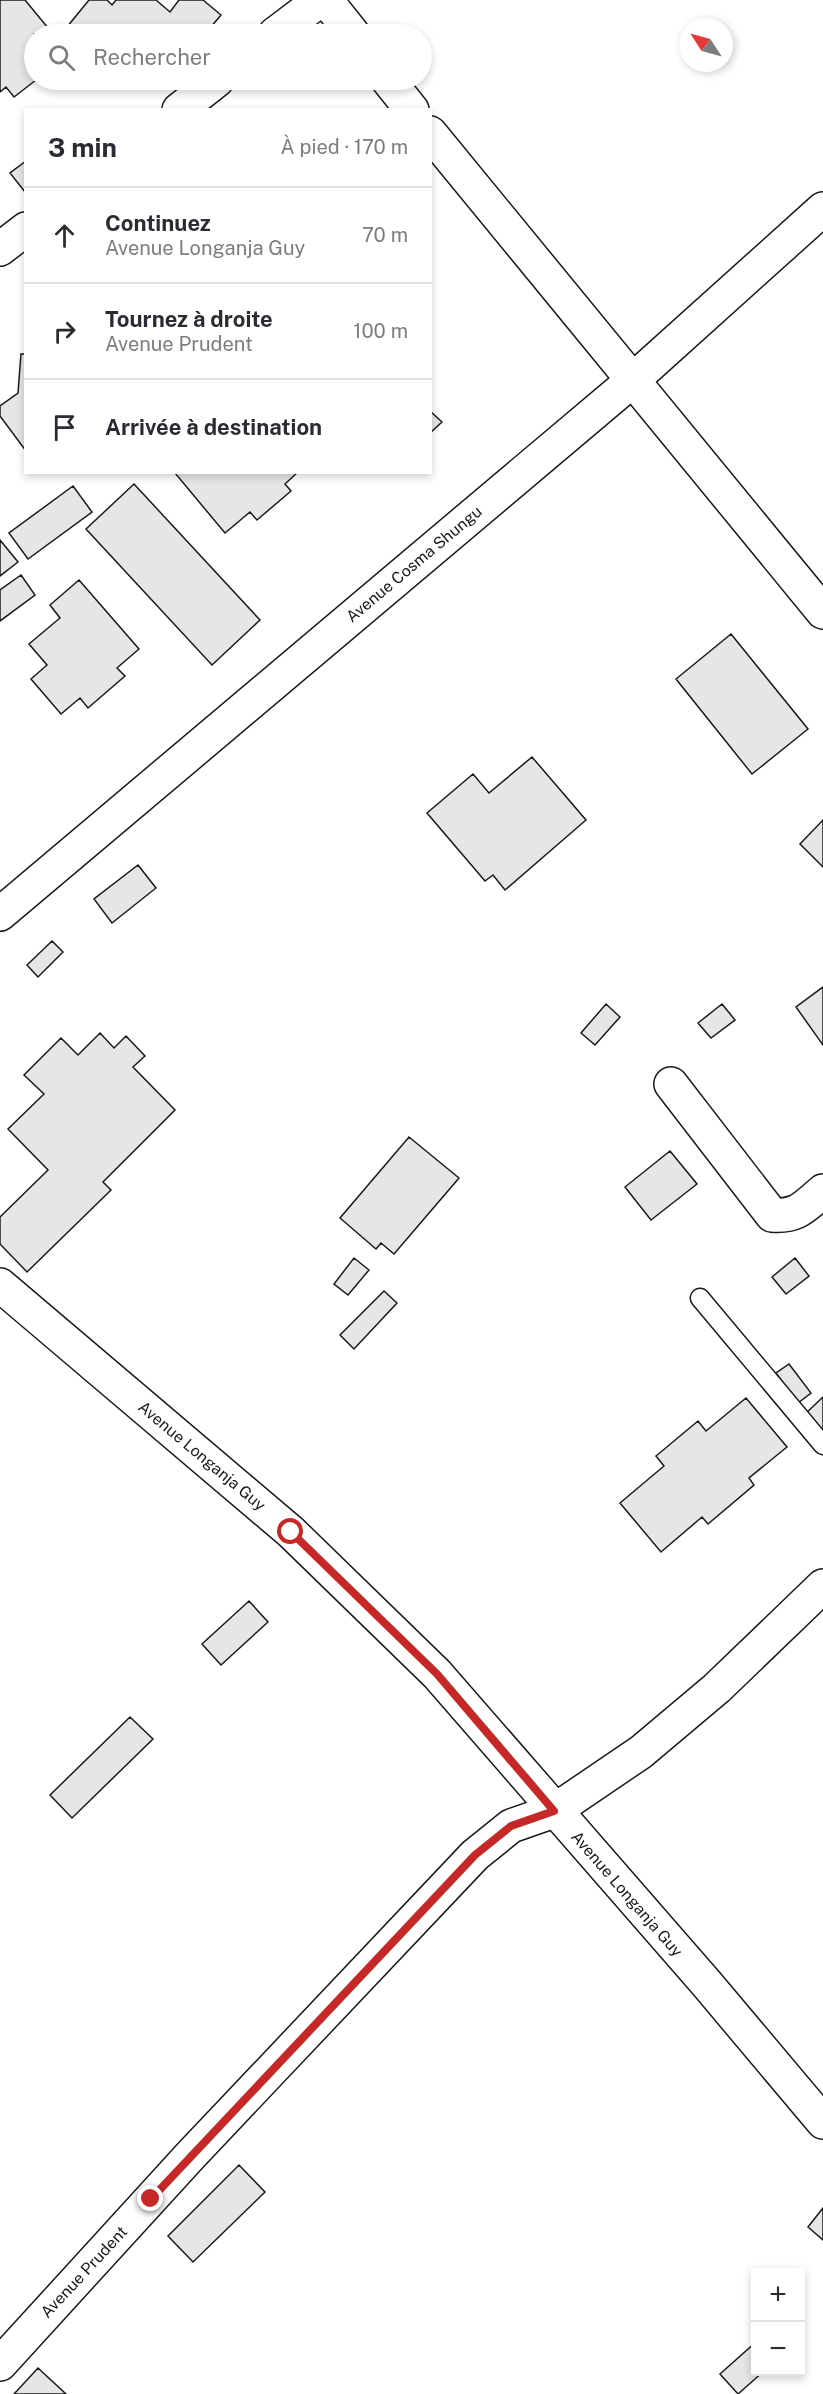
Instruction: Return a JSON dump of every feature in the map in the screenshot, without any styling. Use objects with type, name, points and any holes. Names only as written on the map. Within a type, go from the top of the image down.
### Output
[{"type":"street","points":[[288,24],[320,0]]},
{"type":"street","points":[[326,0],[345,24]]},
{"type":"street","points":[[182,108],[204,90]]},
{"type":"street","points":[[396,90],[410,108]]},
{"type":"street","points":[[432,135],[823,612]]},
{"type":"street","name":"Avenue Cosma Shungu","points":[[0,914],[633,380],[823,209]]},
{"type":"street","points":[[0,249],[24,231]]},
{"type":"street","points":[[671,1084],[772,1215],[786,1216],[798,1213],[823,1191]]},
{"type":"street","name":"Avenue Longanja Guy","points":[[0,1285],[291,1532],[437,1674],[823,2122]]},
{"type":"street","name":"Avenue Prudent","points":[[0,2364],[190,2156],[475,1855],[511,1826],[554,1811],[641,1752],[717,1688],[762,1642],[823,1586]]},
{"type":"lane","points":[[700,1298],[823,1445]]},
{"type":"building","points":[[0,0],[25,0],[45,24],[24,24],[24,89],[14,97],[6,87],[0,92]]},
{"type":"building","points":[[89,0],[107,0],[112,5],[116,0],[156,0],[170,12],[179,0],[203,0],[221,15],[213,24],[69,24]]},
{"type":"building","points":[[24,162],[24,191],[10,173]]},
{"type":"building","points":[[21,354],[24,354],[24,448],[0,416],[0,406],[18,393]]},
{"type":"building","points":[[432,413],[442,422],[432,431]]},
{"type":"building","points":[[176,474],[296,474],[285,484],[291,491],[257,520],[250,512],[225,533]]},
{"type":"building","points":[[134,484],[260,620],[212,665],[86,529]]},
{"type":"building","points":[[73,486],[92,512],[28,559],[9,533]]},
{"type":"building","points":[[0,540],[18,562],[0,576]]},
{"type":"building","points":[[21,575],[35,595],[0,621],[0,590]]},
{"type":"building","points":[[79,580],[139,649],[117,668],[125,676],[88,708],[80,698],[61,714],[31,679],[47,665],[29,644],[60,618],[50,605]]},
{"type":"building","points":[[731,634],[808,729],[752,774],[676,679]]},
{"type":"building","points":[[532,757],[586,820],[505,890],[493,875],[485,881],[427,813],[473,774],[489,793]]},
{"type":"building","points":[[823,820],[823,867],[800,844]]},
{"type":"building","points":[[138,865],[156,888],[112,923],[94,899]]},
{"type":"building","points":[[52,941],[63,952],[38,977],[27,965]]},
{"type":"building","points":[[823,987],[823,1045],[796,1007]]},
{"type":"building","points":[[606,1004],[620,1017],[595,1045],[581,1033]]},
{"type":"building","points":[[722,1004],[735,1020],[711,1038],[698,1023]]},
{"type":"building","points":[[100,1033],[114,1048],[126,1036],[145,1056],[133,1067],[175,1110],[103,1182],[111,1190],[27,1272],[0,1244],[0,1217],[48,1170],[8,1129],[44,1094],[24,1075],[61,1038],[78,1055]]},
{"type":"building","points":[[409,1137],[459,1178],[394,1254],[381,1243],[376,1249],[340,1218]]},
{"type":"building","points":[[670,1151],[697,1184],[651,1220],[625,1187]]},
{"type":"building","points":[[354,1258],[369,1270],[348,1295],[334,1284]]},
{"type":"building","points":[[795,1258],[809,1276],[786,1294],[772,1277]]},
{"type":"building","points":[[384,1291],[397,1303],[354,1349],[340,1335]]},
{"type":"building","points":[[789,1364],[811,1393],[798,1403],[776,1373]]},
{"type":"building","points":[[823,1397],[823,1437],[803,1416]]},
{"type":"building","points":[[746,1398],[787,1447],[749,1478],[754,1485],[708,1524],[702,1517],[661,1552],[620,1503],[664,1466],[656,1456],[698,1421],[706,1431]]},
{"type":"building","points":[[249,1601],[268,1622],[221,1665],[202,1644]]},
{"type":"building","points":[[130,1717],[153,1739],[72,1818],[50,1795]]},
{"type":"building","points":[[239,2165],[265,2192],[193,2262],[168,2236]]},
{"type":"building","points":[[823,2208],[823,2240],[808,2227]]},
{"type":"building","points":[[751,2346],[751,2376],[758,2376],[738,2394],[720,2374]]},
{"type":"building","points":[[38,2368],[66,2394],[14,2394]]},
{"type":"route","points":[[151,2199],[475,1855],[511,1826],[554,1811],[437,1674],[291,1532]]}]
